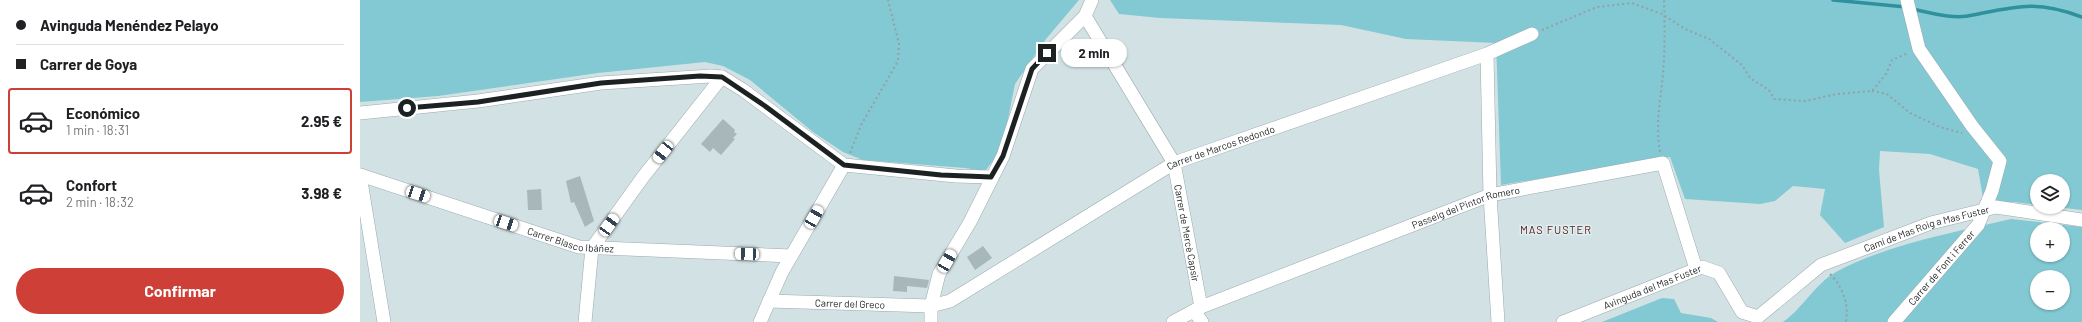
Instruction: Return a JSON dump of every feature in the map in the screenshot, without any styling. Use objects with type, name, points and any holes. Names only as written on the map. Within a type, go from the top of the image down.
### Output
[{"type":"street","points":[[931,322],[931,306],[939,274],[970,222],[991,177],[1003,156],[1032,69],[1085,16],[1092,0]]},
{"type":"street","points":[[1907,0],[1919,49],[1982,139]]},
{"type":"street","name":"Carrer de Mercè Capsir","points":[[1085,16],[1174,163],[1197,309],[1202,322]]},
{"type":"street","name":"Carrer de Marcos Redondo","points":[[931,306],[950,300],[1174,163],[1487,54],[1532,34]]},
{"type":"street","points":[[1487,54],[1490,195],[1498,322]]},
{"type":"street","points":[[360,113],[478,102],[601,83],[700,76],[722,77],[765,106],[844,165],[941,175],[991,177]]},
{"type":"street","points":[[585,322],[592,248],[643,177],[722,77]]},
{"type":"street","name":"Carrer de Font i Ferrer","points":[[1894,322],[1978,225],[1985,210],[2000,161],[1982,139]]},
{"type":"street","points":[[1662,163],[1696,269]]},
{"type":"street","name":"Passeig del Pintor Romero","points":[[1174,322],[1197,309],[1490,195],[1662,163]]},
{"type":"street","points":[[760,322],[791,256],[844,165]]},
{"type":"street","points":[[360,175],[384,322]]},
{"type":"street","name":"Carrer Blasco Ibáñez","points":[[360,175],[579,247],[791,256]]},
{"type":"street","name":"Camí de Mas Roig a Mas Fuster","points":[[1821,265],[1931,223],[1996,207],[2082,220]]},
{"type":"street","name":"Avinguda del Mas Fuster","points":[[1563,322],[1702,267],[1719,273],[1742,312],[1758,317],[1821,265]]},
{"type":"street","name":"Carrer del Greco","points":[[769,302],[931,306]]},
{"type":"path","points":[[844,165],[861,125],[898,61],[899,44],[888,0]]},
{"type":"path","points":[[1662,163],[1658,140],[1657,111],[1662,84],[1665,16],[1664,0]]},
{"type":"path","points":[[1532,34],[1597,7],[1632,3],[1665,16],[1685,29],[1709,39],[1742,65],[1750,78],[1769,90],[1774,100],[1805,101],[1837,94],[1872,91],[1887,94],[1910,113],[1940,127],[1982,139]]},
{"type":"path","points":[[1872,91],[1886,74],[1892,60],[1919,49]]},
{"type":"path","points":[[1821,265],[1839,283],[1848,309],[1846,322]]},
{"type":"shaded area","points":[[360,0],[1079,0],[1046,39],[1015,84],[1002,149],[985,171],[863,160],[843,152],[813,132],[750,80],[723,66],[705,62],[598,73],[438,96],[360,102]]},
{"type":"shaded area","points":[[1110,0],[2082,0],[2082,210],[2070,209],[2070,174],[2030,174],[2030,204],[2014,202],[1984,204],[1978,169],[1930,154],[1880,151],[1879,170],[1884,227],[1845,243],[1820,215],[1825,189],[1793,186],[1775,201],[1760,204],[1685,199],[1670,157],[1501,185],[1496,43],[1406,39],[1341,25],[1160,18],[1119,14]]},
{"type":"shaded area","points":[[2011,219],[2038,222],[2030,222],[2030,262],[2070,262],[2070,226],[2082,227],[2082,322],[1783,322],[1797,310],[1815,289],[1836,272],[1876,254],[1944,234]]},
{"type":"shaded area","points":[[1662,298],[1674,299],[1681,313],[1711,318],[1718,322],[1602,322]]},
{"type":"building","points":[[723,119],[735,130],[734,132],[737,134],[733,138],[735,139],[721,155],[713,148],[710,152],[701,144]]},
{"type":"building","points":[[580,176],[594,221],[585,227],[574,202],[571,203],[566,181]]},
{"type":"building","points":[[541,189],[542,210],[528,210],[527,190]]},
{"type":"building","points":[[983,246],[992,258],[975,270],[967,257]]},
{"type":"building","points":[[894,276],[929,280],[927,288],[907,286],[907,292],[893,291]]},
{"type":"waterway","points":[[1833,0],[1906,7]]},
{"type":"waterway","points":[[1912,9],[1958,17],[2028,6],[2052,8],[2082,17]]},
{"type":"district","name":"MAS FUSTER","points":[[1556,230]]},
{"type":"route","points":[[407,108],[478,102],[601,83],[700,76],[722,77],[743,90],[804,137],[844,165],[865,169],[956,176],[991,177],[1003,156],[1032,69],[1047,53]]}]
